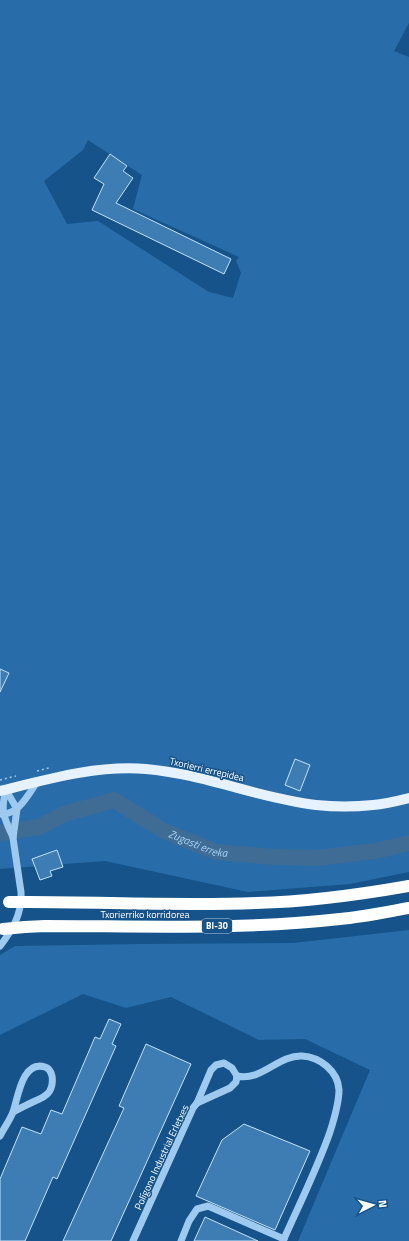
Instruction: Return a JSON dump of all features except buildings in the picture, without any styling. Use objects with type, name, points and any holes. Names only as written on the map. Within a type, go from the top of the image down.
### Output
[{"type":"highway","name":"Txorierriko korridorea","points":[[5,902],[256,903],[337,897],[409,886]]},
{"type":"highway","name":"Txorierriko korridorea","points":[[2,929],[45,926],[257,925],[339,919],[409,908]]},
{"type":"main road","name":"Txorierri errepidea","points":[[3,791],[75,773],[128,768],[163,771],[268,796],[315,805],[341,807],[374,805],[409,798]]},
{"type":"street","points":[[0,946],[16,923],[20,905],[21,894],[13,838],[17,811],[37,782]]},
{"type":"street","points":[[3,791],[17,811]]},
{"type":"street","points":[[3,791],[2,815],[13,838]]},
{"type":"street","points":[[2,815],[17,811]]},
{"type":"street","points":[[181,1241],[189,1221],[197,1209],[208,1206],[284,1240],[324,1148],[339,1092],[334,1074],[327,1066],[310,1057],[302,1056],[288,1059],[251,1077],[243,1078],[237,1076],[232,1068],[224,1063],[216,1065],[211,1070],[197,1103]]},
{"type":"street","points":[[0,1136],[13,1112],[17,1093],[28,1072],[34,1067],[38,1066],[48,1068],[52,1073],[52,1088],[46,1095],[13,1112]]},
{"type":"street","name":"Polígono Industrial Erletxes","points":[[133,1241],[193,1108],[197,1103],[230,1088],[236,1082],[237,1076]]},
{"type":"shaded area","points":[[0,0],[409,0],[409,23],[394,51],[409,57],[409,872],[350,884],[248,892],[105,861],[0,869]],"holes":[[[88,140],[142,175],[133,209],[239,257],[236,261],[241,273],[233,298],[209,292],[98,221],[67,224],[44,181],[83,150]]]},
{"type":"shaded area","points":[[409,930],[409,1241],[298,1241],[370,1070],[305,1039],[259,1040],[171,997],[126,1008],[83,994],[0,1035],[0,955],[15,946],[293,943]]},
{"type":"waterway","name":"Zugasti erreka","points":[[0,833],[39,827],[64,814],[114,800],[164,831],[216,852],[276,857],[317,858],[376,851],[409,843]]}]
